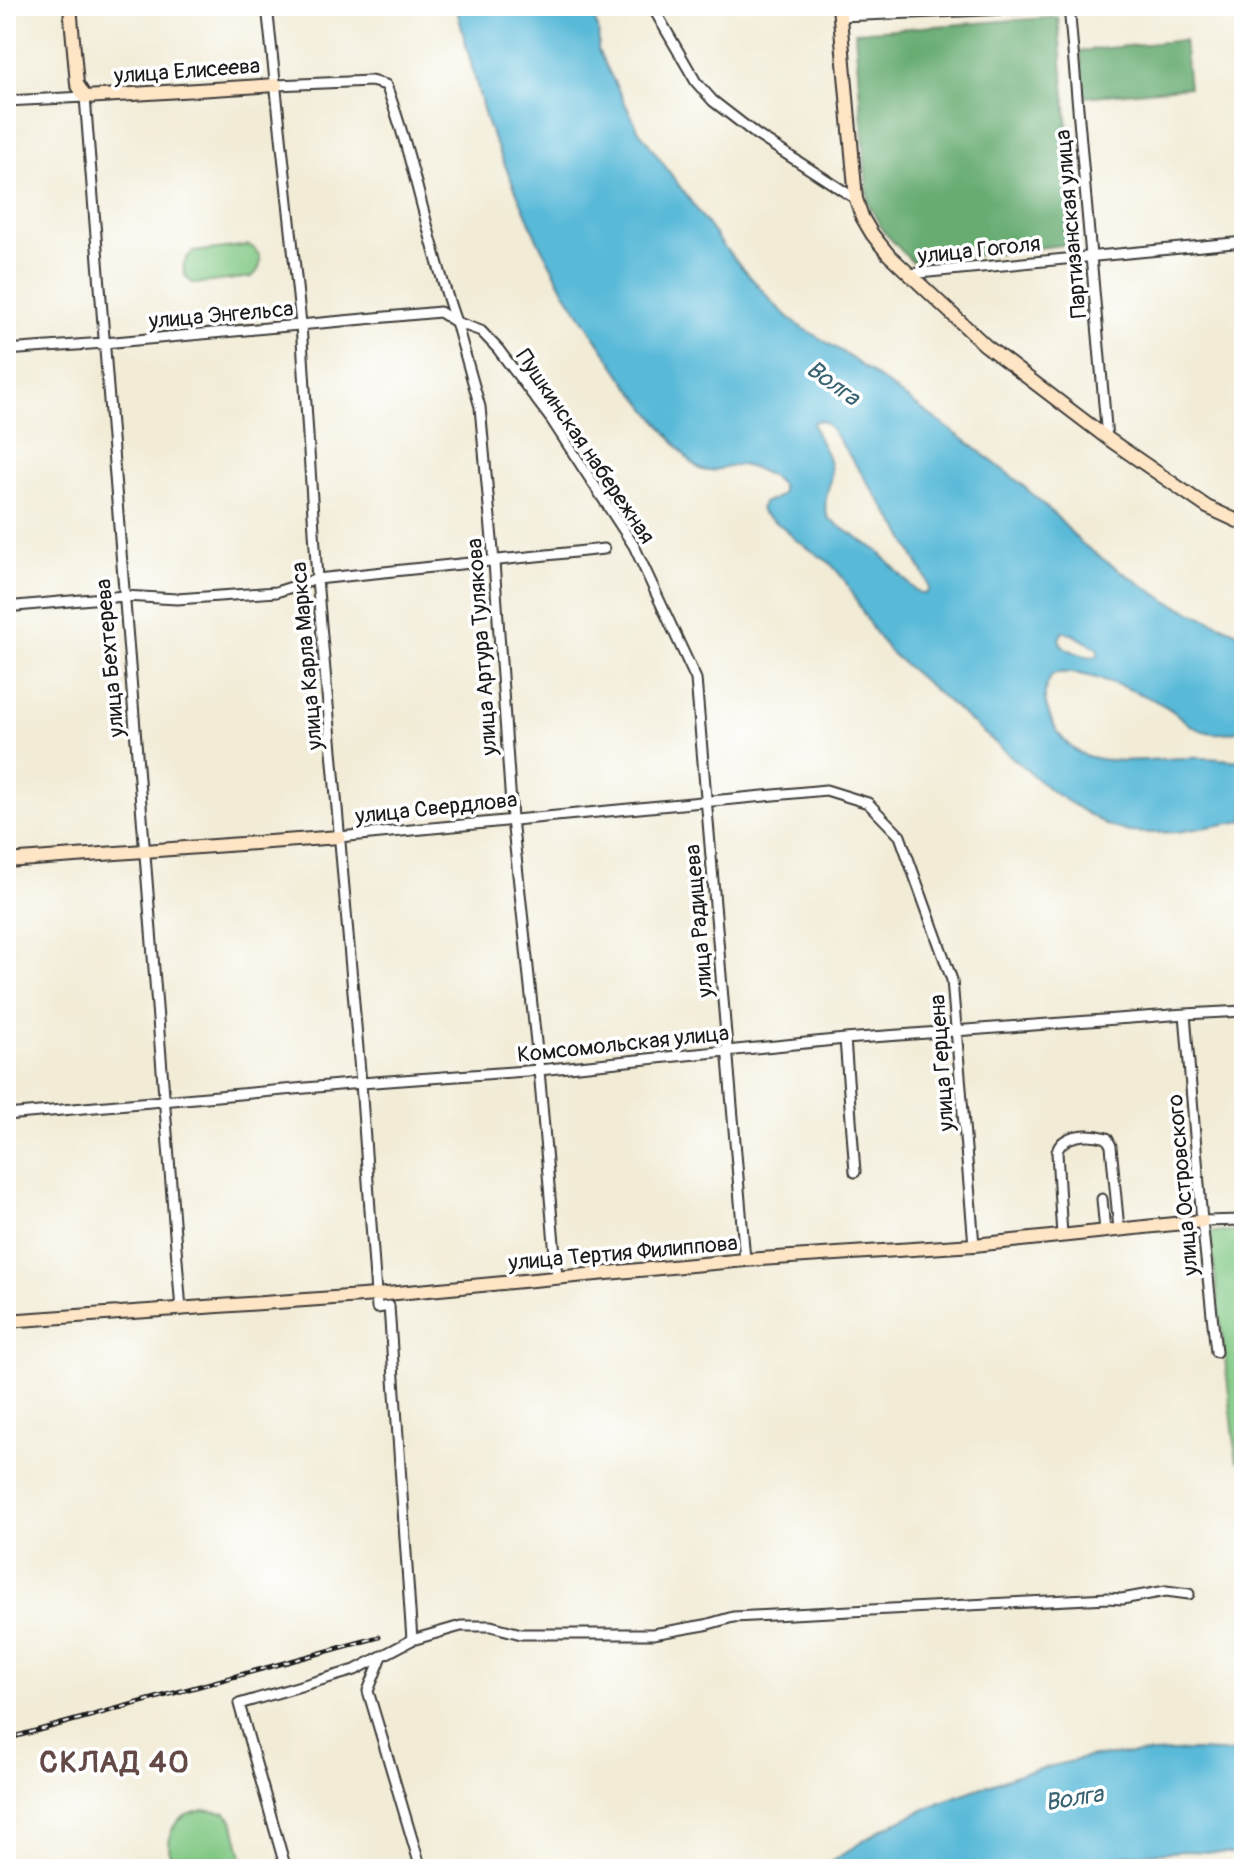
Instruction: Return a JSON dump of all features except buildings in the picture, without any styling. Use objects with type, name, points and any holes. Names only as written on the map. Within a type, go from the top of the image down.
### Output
[{"type":"street","name":"улица Бехтерева","points":[[70,6],[77,84],[85,97],[181,1310]]},
{"type":"street","name":"улица Карла Маркса","points":[[267,6],[301,324],[317,579],[361,1083],[376,1299]]},
{"type":"street","points":[[652,6],[696,82],[713,101],[757,135],[856,199]]},
{"type":"street","points":[[1085,6],[840,11],[856,199],[862,217],[888,254],[985,345],[1107,438],[1207,507],[1244,524]]},
{"type":"street","name":"Партизанская улица","points":[[1069,7],[1107,438]]},
{"type":"street","name":"улица Елисеева","points":[[6,101],[276,85],[371,81],[386,85],[444,290],[456,322]]},
{"type":"street","name":"улица Гоголя","points":[[908,274],[1244,242]]},
{"type":"street","name":"улица Энгельса","points":[[6,350],[440,312],[456,322]]},
{"type":"street","name":"улица Артура Тулякова","points":[[456,322],[480,407],[512,819],[557,1278]]},
{"type":"street","name":"Пушкинская набережная","points":[[456,322],[481,331],[551,419],[634,546],[673,632]]},
{"type":"street","points":[[6,607],[124,596],[177,599],[276,592],[317,579],[604,549]]},
{"type":"street","name":"улица Радищева","points":[[673,632],[696,679],[745,1260]]},
{"type":"street","name":"улица Свердлова","points":[[6,861],[339,837],[826,790],[868,803]]},
{"type":"street","name":"улица Герцена","points":[[868,803],[900,836],[952,980],[974,1245]]},
{"type":"street","name":"Комсомольская улица","points":[[6,1115],[539,1070],[845,1039],[1244,1011]]},
{"type":"street","name":"улица Островского","points":[[1185,1014],[1216,1352]]},
{"type":"street","points":[[845,1039],[855,1172]]},
{"type":"street","points":[[1062,1236],[1056,1162],[1059,1144],[1067,1138],[1107,1138],[1111,1146],[1119,1229]]},
{"type":"street","points":[[1102,1199],[1105,1231]]},
{"type":"street","name":"улица Тертия Филиппова","points":[[6,1321],[376,1299],[745,1260],[974,1245],[1202,1221],[1244,1220]]},
{"type":"street","points":[[376,1299],[377,1308],[389,1306],[412,1640]]},
{"type":"street","points":[[286,1869],[239,1704],[355,1670],[412,1640],[461,1626],[491,1626],[521,1634],[653,1634],[733,1617],[1122,1599],[1166,1591],[1189,1594]]},
{"type":"street","points":[[382,1656],[368,1691],[421,1869]]},
{"type":"green space","points":[[1058,17],[1078,243],[913,263],[883,231],[868,203],[855,32]]},
{"type":"green space","points":[[1184,40],[1189,87],[1085,97],[1080,51]]},
{"type":"green space","points":[[249,245],[260,260],[259,269],[252,277],[194,284],[184,273],[184,264],[193,252]]},
{"type":"green space","points":[[1244,1231],[1244,1461],[1237,1461],[1210,1232]]},
{"type":"green space","points":[[203,1810],[225,1813],[233,1820],[245,1869],[172,1869],[169,1847],[174,1826],[185,1816]]},
{"type":"water","name":"Волга","points":[[456,6],[586,6],[597,26],[598,50],[638,129],[724,247],[776,306],[798,325],[841,351],[966,441],[1020,483],[1081,543],[1107,562],[1169,602],[1244,635],[1244,729],[1223,733],[1203,731],[1141,694],[1078,674],[1053,674],[1047,684],[1045,698],[1058,733],[1072,748],[1084,755],[1122,761],[1196,758],[1244,761],[1244,821],[1152,833],[1129,832],[1106,825],[1051,791],[889,651],[871,627],[844,579],[830,563],[762,513],[763,503],[780,495],[780,484],[760,471],[744,466],[708,471],[696,467],[625,381],[565,292],[537,239],[487,124]],"holes":[[[818,420],[832,430],[900,530],[927,580],[927,593],[915,590],[878,551],[830,520],[825,502],[831,471],[813,423]],[[1063,631],[1098,649],[1098,656],[1084,655],[1062,646],[1059,639]]]},
{"type":"water","name":"Волга","points":[[1194,1751],[1244,1753],[1244,1854],[1187,1851],[1133,1854],[1038,1869],[820,1869],[882,1829],[943,1801],[1019,1774],[1093,1756]]},
{"type":"railway","points":[[6,1739],[379,1637]]},
{"type":"district","name":"СКЛАД 40","points":[[115,1762]]}]
